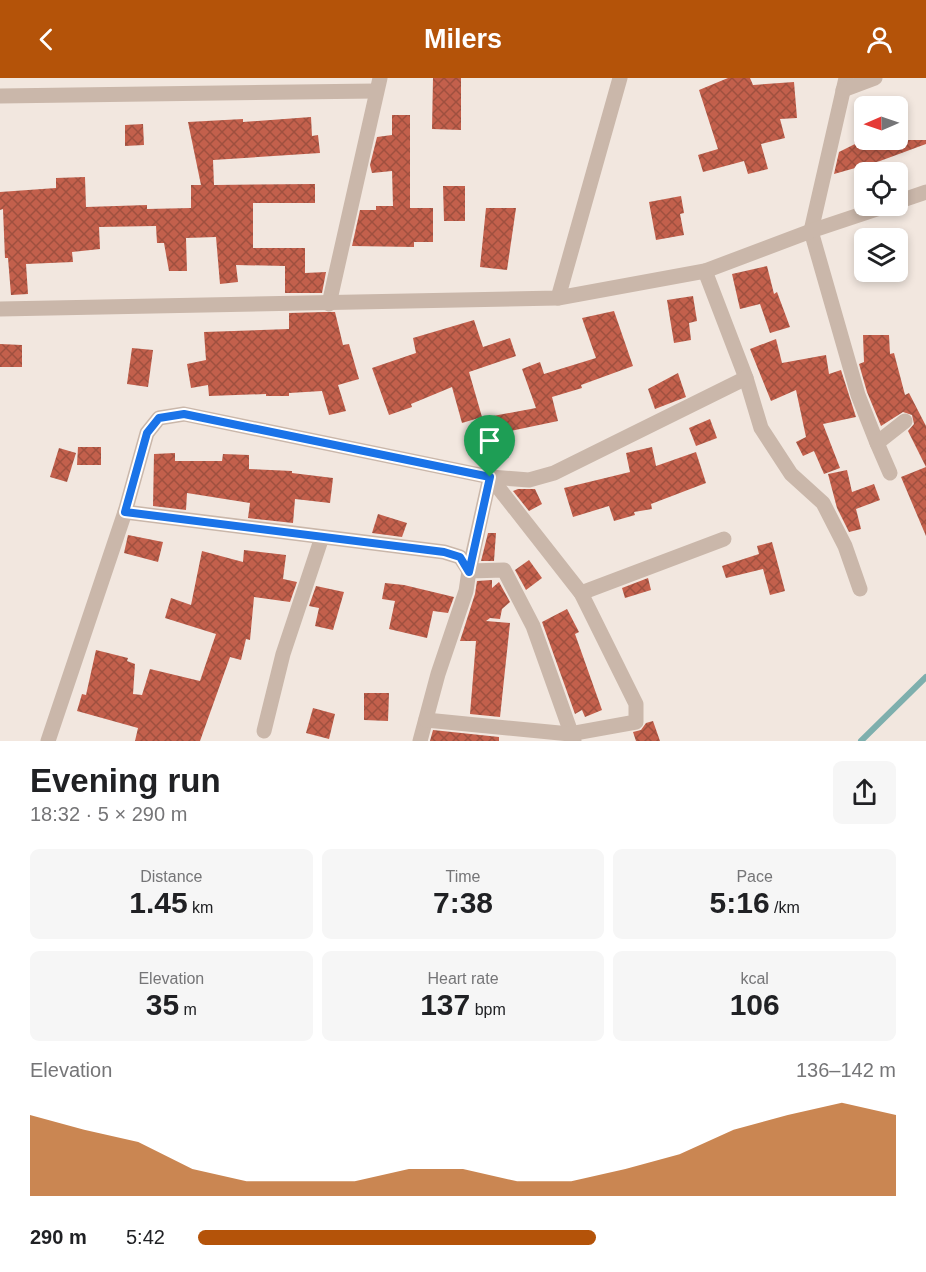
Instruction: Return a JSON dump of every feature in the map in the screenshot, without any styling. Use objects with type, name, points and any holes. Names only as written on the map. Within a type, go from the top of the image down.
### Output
[{"type":"street","points":[[558,298],[620,78]]},
{"type":"street","points":[[875,78],[844,84],[811,231],[858,395],[890,473]]},
{"type":"street","points":[[0,96],[378,84],[329,304]]},
{"type":"street","points":[[908,198],[926,192]]},
{"type":"street","points":[[0,309],[558,298],[705,271],[856,216]]},
{"type":"street","points":[[705,271],[746,378],[761,428],[790,474],[823,503],[845,546],[860,589]]},
{"type":"street","points":[[48,741],[125,512],[147,433],[159,418],[184,414],[490,477],[529,480],[554,473],[746,378]]},
{"type":"street","points":[[877,443],[905,421]]},
{"type":"street","points":[[420,741],[438,674],[466,591],[490,477]]},
{"type":"street","points":[[426,720],[572,737],[636,722],[636,704],[581,593],[490,477]]},
{"type":"street","points":[[125,512],[444,552],[460,557],[469,572]]},
{"type":"street","points":[[264,731],[283,654],[322,537]]},
{"type":"street","points":[[581,593],[724,539]]},
{"type":"street","points":[[469,572],[504,570],[533,626],[572,737]]},
{"type":"building","points":[[433,78],[461,78],[461,130],[432,129]]},
{"type":"building","points":[[728,78],[750,78],[753,85],[794,82],[797,118],[780,119],[785,138],[761,144],[768,169],[748,174],[744,161],[703,172],[698,155],[718,149],[699,90]]},
{"type":"building","points":[[392,115],[410,115],[410,208],[433,208],[433,242],[414,242],[414,247],[352,246],[360,210],[376,210],[376,206],[393,206],[392,171],[372,173],[370,165],[377,137],[392,135]]},
{"type":"building","points":[[311,117],[312,136],[318,135],[320,153],[213,160],[214,185],[315,184],[315,203],[253,203],[253,248],[305,248],[305,273],[326,272],[322,293],[285,293],[285,266],[236,265],[238,282],[220,284],[216,237],[186,238],[187,271],[169,271],[164,243],[157,243],[156,226],[99,227],[100,249],[72,252],[73,262],[26,264],[28,294],[11,295],[8,258],[5,258],[0,192],[56,188],[56,178],[85,177],[86,207],[147,205],[147,209],[191,208],[191,185],[201,185],[188,122],[243,119],[243,122]]},
{"type":"building","points":[[143,124],[144,145],[125,146],[125,125]]},
{"type":"building","points":[[908,140],[926,140],[926,144],[880,161],[854,162],[854,168],[834,174],[839,152],[854,144],[854,150],[908,150]]},
{"type":"building","points":[[443,186],[465,186],[465,221],[444,221]]},
{"type":"building","points":[[681,196],[684,213],[680,214],[684,235],[656,240],[649,202]]},
{"type":"building","points":[[486,208],[516,208],[507,270],[480,267]]},
{"type":"building","points":[[767,266],[774,294],[777,292],[790,327],[770,333],[760,304],[740,309],[732,274]]},
{"type":"building","points":[[693,296],[697,321],[689,323],[691,340],[674,343],[667,300]]},
{"type":"building","points":[[614,311],[633,366],[581,385],[582,388],[552,397],[558,421],[496,434],[493,416],[536,408],[522,369],[540,362],[544,374],[596,358],[582,318]]},
{"type":"building","points":[[335,312],[343,345],[349,344],[359,379],[338,385],[346,411],[329,415],[322,391],[289,393],[289,396],[266,396],[266,394],[209,396],[208,385],[191,388],[187,364],[206,360],[204,332],[289,329],[289,313]]},
{"type":"building","points":[[474,320],[483,347],[510,338],[516,356],[469,372],[482,417],[462,423],[452,387],[411,404],[412,407],[389,415],[372,368],[416,353],[413,338]]},
{"type":"building","points":[[863,335],[889,335],[890,354],[894,353],[905,395],[909,393],[926,426],[926,467],[908,431],[914,424],[912,415],[903,412],[881,426],[867,392],[859,364],[864,362]]},
{"type":"building","points":[[776,339],[782,363],[826,355],[829,374],[841,370],[856,417],[823,424],[840,468],[824,474],[814,451],[803,456],[796,442],[806,437],[796,390],[771,401],[750,349]]},
{"type":"building","points":[[0,344],[22,345],[22,367],[0,367]]},
{"type":"building","points":[[132,348],[153,350],[148,387],[127,384]]},
{"type":"building","points":[[678,373],[686,397],[655,409],[648,389]]},
{"type":"building","points":[[710,419],[717,438],[696,446],[689,428]]},
{"type":"building","points":[[78,447],[101,447],[101,465],[77,465]]},
{"type":"building","points":[[652,447],[656,466],[696,452],[706,483],[651,504],[652,509],[634,512],[635,515],[614,521],[609,506],[573,517],[564,488],[630,472],[626,453]]},
{"type":"building","points":[[59,448],[76,453],[67,482],[50,477]]},
{"type":"building","points":[[175,453],[175,461],[222,461],[223,454],[249,455],[249,469],[292,471],[292,473],[333,478],[330,503],[295,499],[293,523],[248,518],[250,503],[187,493],[186,510],[153,506],[154,454]]},
{"type":"building","points":[[926,467],[926,536],[901,477]]},
{"type":"building","points":[[847,470],[852,492],[874,484],[880,500],[856,509],[861,529],[849,532],[837,508],[828,474]]},
{"type":"building","points":[[535,489],[542,504],[529,511],[513,491]]},
{"type":"building","points":[[378,514],[407,523],[402,537],[372,533]]},
{"type":"building","points":[[488,533],[496,533],[494,561],[481,561]]},
{"type":"building","points":[[128,535],[163,542],[158,562],[124,553]]},
{"type":"building","points":[[772,542],[785,591],[770,595],[763,569],[726,578],[722,566],[759,554],[757,546]]},
{"type":"building","points":[[244,550],[286,555],[283,579],[297,582],[290,602],[254,597],[250,640],[246,639],[241,660],[230,657],[200,741],[135,741],[138,728],[77,711],[82,694],[86,695],[96,650],[128,658],[127,661],[135,664],[133,694],[142,695],[150,669],[200,681],[216,634],[165,618],[171,598],[191,605],[202,551],[243,562]]},
{"type":"building","points":[[529,560],[542,578],[526,590],[515,570]]},
{"type":"building","points":[[648,578],[651,590],[625,598],[622,588]]},
{"type":"building","points":[[492,580],[492,588],[499,582],[510,602],[502,609],[500,619],[490,618],[486,621],[510,623],[500,717],[470,714],[476,641],[460,641],[477,581]]},
{"type":"building","points":[[385,583],[404,585],[454,597],[448,613],[433,611],[427,638],[389,629],[395,601],[382,599]]},
{"type":"building","points":[[316,586],[344,592],[333,630],[315,626],[319,608],[309,606]]},
{"type":"building","points":[[567,609],[579,632],[575,634],[602,710],[585,717],[582,710],[575,714],[542,622]]},
{"type":"building","points":[[364,693],[389,693],[388,721],[364,720]]},
{"type":"building","points":[[313,708],[335,714],[329,739],[306,733]]},
{"type":"building","points":[[653,721],[660,741],[636,741],[633,732],[641,730],[646,723]]},
{"type":"building","points":[[433,730],[499,737],[499,741],[430,741]]},
{"type":"waterway","points":[[861,741],[926,677]]},
{"type":"route","points":[[184,414],[490,477],[469,572],[460,557],[444,552],[125,512],[147,433],[159,418],[184,414]]}]
